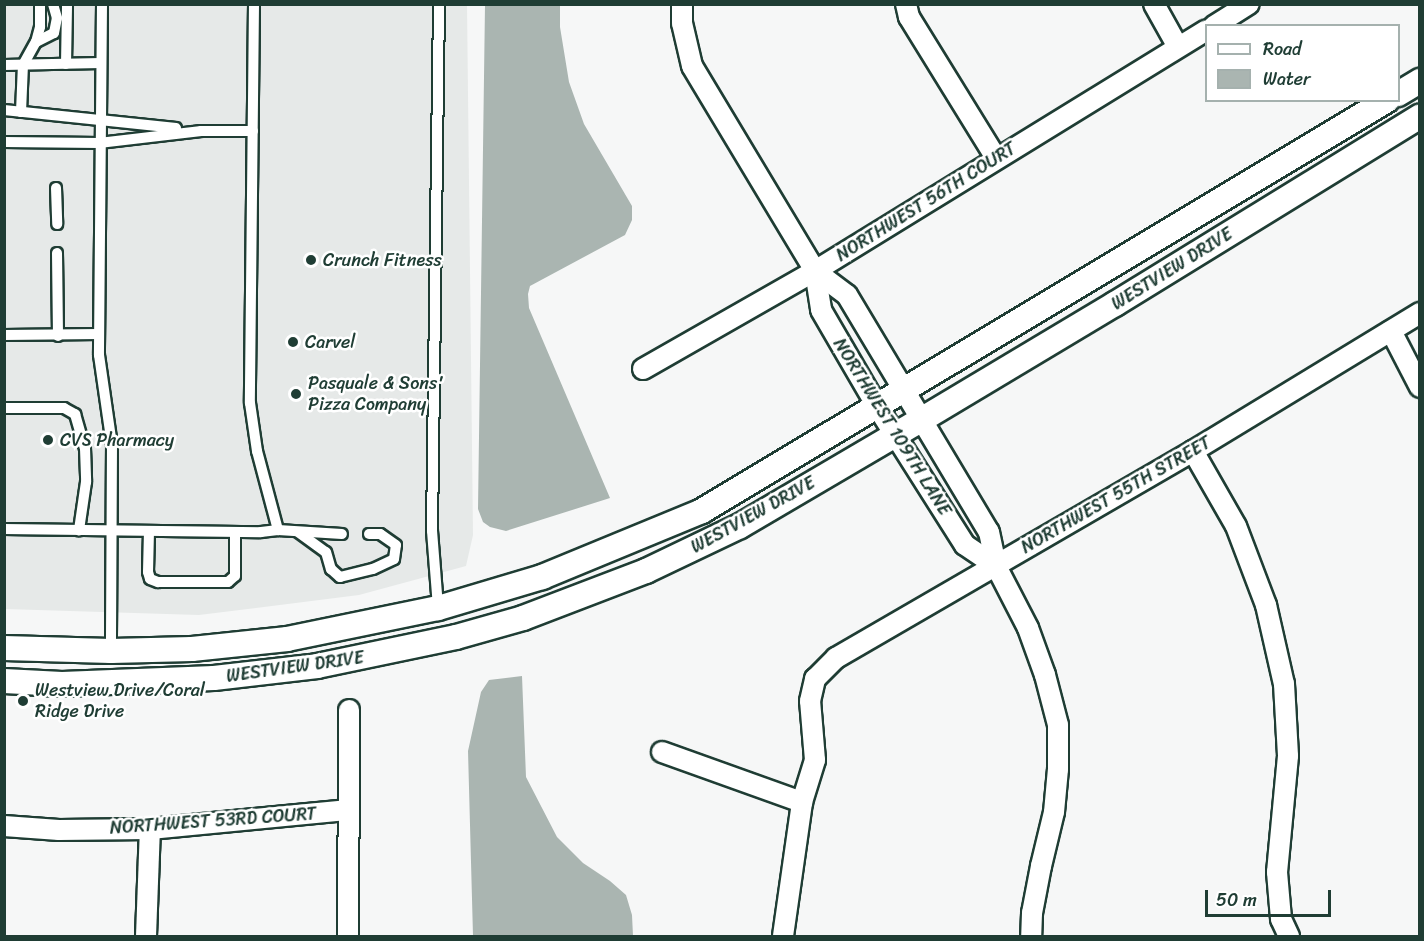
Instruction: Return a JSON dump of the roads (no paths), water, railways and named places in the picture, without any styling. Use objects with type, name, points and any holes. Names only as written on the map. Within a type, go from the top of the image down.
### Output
[{"type":"street","name":"NORTHWEST 109TH LANE","points":[[682,4],[682,23],[692,66],[815,271],[847,295],[989,532],[996,566],[1028,628],[1045,675],[1058,724],[1054,812],[1032,913],[1031,936]]},
{"type":"street","points":[[906,4],[909,17],[996,158]]},
{"type":"street","points":[[1154,4],[1178,47]]},
{"type":"street","points":[[1217,24],[1249,4]]},
{"type":"street","name":"NORTHWEST 56TH COURT","points":[[643,369],[815,271],[1205,31]]},
{"type":"street","points":[[1400,93],[1419,81]]},
{"type":"street","name":"WESTVIEW DRIVE","points":[[4,648],[111,651],[192,649],[286,639],[438,608],[542,578],[702,511],[878,408],[1384,102]]},
{"type":"street","name":"WESTVIEW DRIVE","points":[[4,681],[62,684],[214,678],[317,666],[456,637],[523,618],[646,571],[740,526],[921,420],[1115,304],[1419,116]]},
{"type":"street","name":"NORTHWEST 109TH LANE","points":[[815,271],[821,310],[878,408],[965,545],[996,566]]},
{"type":"street","name":"NORTHWEST 55TH STREET","points":[[802,801],[815,760],[810,701],[815,680],[836,658],[1193,451],[1419,313]]},
{"type":"street","points":[[1391,331],[1419,387]]},
{"type":"street","points":[[1193,451],[1236,525],[1266,605],[1284,684],[1288,756],[1277,872],[1281,919],[1289,936]]},
{"type":"street","points":[[348,936],[350,710]]},
{"type":"street","points":[[662,752],[802,801],[783,936]]},
{"type":"street","name":"NORTHWEST 53RD COURT","points":[[4,826],[59,830],[150,829],[350,810]]},
{"type":"street","points":[[146,936],[150,829]]},
{"type":"lane","points":[[21,112],[23,65],[36,42],[40,27],[40,4]]},
{"type":"lane","points":[[36,42],[54,33],[57,18],[53,4]]},
{"type":"lane","points":[[66,64],[67,4]]},
{"type":"lane","points":[[102,4],[99,143],[99,366],[112,445],[111,651]]},
{"type":"lane","points":[[254,4],[250,404],[256,451],[278,530]]},
{"type":"lane","points":[[438,608],[432,531],[439,4]]},
{"type":"lane","points":[[4,65],[101,63]]},
{"type":"lane","points":[[4,110],[201,131]]},
{"type":"lane","points":[[4,142],[99,143],[201,131],[253,131]]},
{"type":"lane","points":[[56,188],[57,224]]},
{"type":"lane","points":[[57,253],[58,336]]},
{"type":"lane","points":[[4,335],[99,334]]},
{"type":"lane","points":[[4,408],[64,408],[75,414],[85,448],[86,482],[79,530]]},
{"type":"lane","points":[[4,529],[236,532],[278,530],[342,534]]},
{"type":"lane","points":[[149,531],[148,572],[150,579],[158,582],[228,582],[235,576],[236,532]]},
{"type":"lane","points":[[296,531],[326,552],[331,569],[340,577],[373,569],[394,559],[396,545],[380,534],[369,534]]},
{"type":"water","points":[[485,5],[560,5],[560,27],[569,82],[584,124],[632,206],[632,220],[625,235],[530,286],[528,294],[529,308],[610,498],[506,531],[490,527],[483,522],[478,509]]},
{"type":"water","points":[[522,676],[526,777],[557,837],[583,863],[626,895],[632,915],[633,936],[473,936],[468,751],[481,692],[489,680]]},
{"type":"place","name":"Crunch Fitness","points":[[311,260]]},
{"type":"place","name":"Carvel","points":[[293,342]]},
{"type":"place","name":"Pasquale & Sons' Pizza Company","points":[[296,394]]},
{"type":"place","name":"CVS Pharmacy","points":[[48,440]]},
{"type":"place","name":"Westview Drive/Coral Ridge Drive","points":[[23,701]]}]
